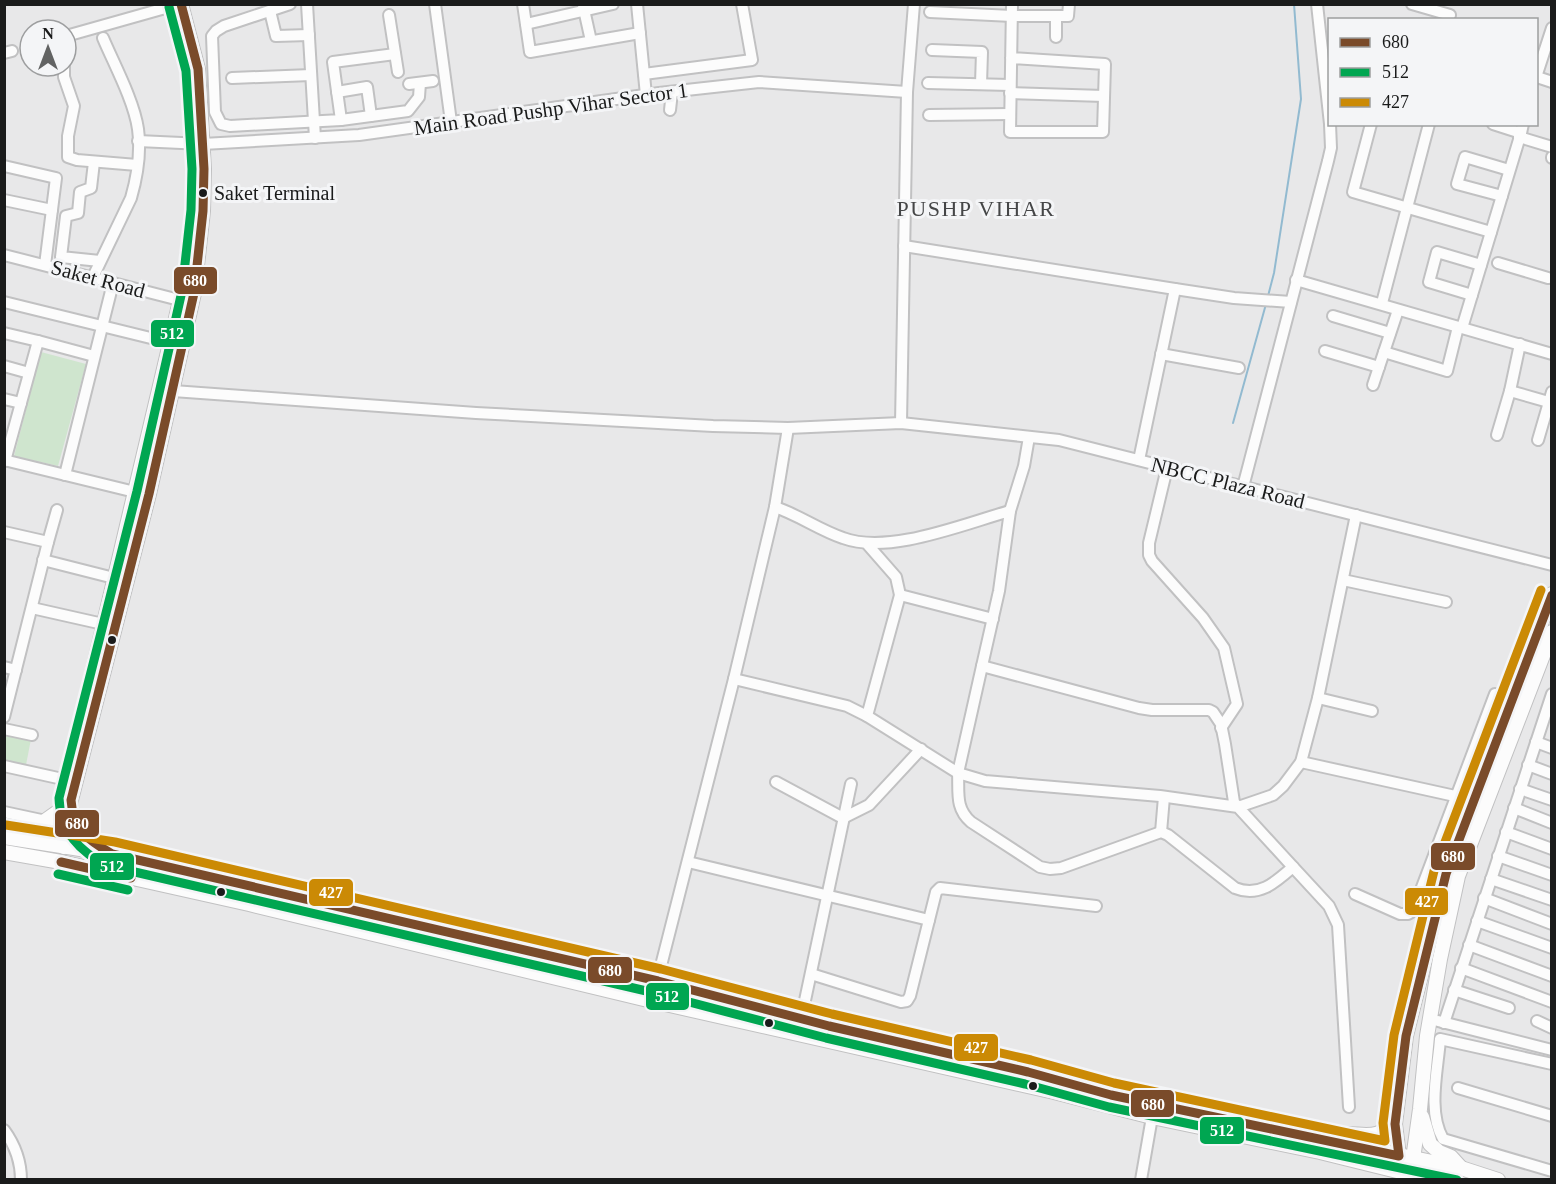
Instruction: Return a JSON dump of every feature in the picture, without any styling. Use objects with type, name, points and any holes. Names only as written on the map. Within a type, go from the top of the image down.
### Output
[{"type":"main road","points":[[59,845],[173,391],[203,211],[198,69],[181,4]]},
{"type":"main road","points":[[176,5],[199,144]]},
{"type":"main road","points":[[59,845],[60,811],[103,624],[171,343],[187,302]]},
{"type":"main road","points":[[1324,1139],[1339,1134],[1380,1134],[1389,1128],[1395,1118],[1406,1036],[1446,874],[1551,594]]},
{"type":"main road","points":[[1401,1172],[1420,1109],[1426,1036],[1458,876],[1551,632]]},
{"type":"main road","points":[[71,800],[72,815],[81,833],[92,843],[112,854]]},
{"type":"main road","points":[[5,837],[32,830],[60,811]]},
{"type":"main road","points":[[5,837],[112,854],[658,981],[802,1019],[1028,1072],[1111,1095],[1461,1168],[1498,1179]]},
{"type":"main road","points":[[4,852],[61,862],[261,907],[652,1001],[1054,1092],[1152,1117],[1320,1152],[1425,1179]]},
{"type":"main road","points":[[261,907],[265,890]]},
{"type":"main road","points":[[1420,1109],[1430,1144],[1434,1149],[1451,1157],[1461,1168]]},
{"type":"main road","points":[[1395,1118],[1406,1157]]},
{"type":"street","points":[[290,4],[224,27],[212,36],[215,112],[221,124],[230,126],[314,122],[408,111],[419,97],[420,83]]},
{"type":"street","points":[[307,4],[315,138]]},
{"type":"street","points":[[435,4],[451,122]]},
{"type":"street","points":[[523,4],[530,52],[640,33]]},
{"type":"street","points":[[526,24],[584,8],[613,4]]},
{"type":"street","points":[[637,4],[646,95]]},
{"type":"street","points":[[644,74],[752,60],[742,4]]},
{"type":"street","points":[[901,423],[908,92],[914,4]]},
{"type":"street","points":[[930,12],[1012,10],[1068,16],[1068,4]]},
{"type":"street","points":[[1317,4],[1328,94]]},
{"type":"street","points":[[1412,4],[1450,13]]},
{"type":"street","points":[[78,33],[176,5]]},
{"type":"street","points":[[584,8],[591,41]]},
{"type":"street","points":[[1011,58],[1105,64],[1103,132],[1010,132],[1010,89],[1012,10]]},
{"type":"street","points":[[270,11],[276,36],[309,35]]},
{"type":"street","points":[[389,15],[398,72]]},
{"type":"street","points":[[1056,16],[1056,37]]},
{"type":"street","points":[[1538,70],[1551,28]]},
{"type":"street","points":[[93,277],[130,198],[137,165],[136,121],[103,38]]},
{"type":"street","points":[[932,50],[982,52],[981,84]]},
{"type":"street","points":[[341,120],[333,62],[395,54]]},
{"type":"street","points":[[232,78],[311,75]]},
{"type":"street","points":[[64,78],[74,106],[68,136],[68,157],[94,162],[137,165]]},
{"type":"street","points":[[409,84],[433,81]]},
{"type":"street","name":"Main Road Pushp Vihar Sector 1","points":[[138,141],[199,144],[359,135],[646,95],[759,82],[908,92]]},
{"type":"street","points":[[928,82],[981,84],[1010,89],[1104,96]]},
{"type":"street","points":[[337,92],[367,87],[371,116]]},
{"type":"street","points":[[670,110],[672,92]]},
{"type":"street","points":[[929,115],[1010,114]]},
{"type":"street","points":[[1243,487],[1331,148],[1330,126]]},
{"type":"street","points":[[1370,126],[1353,192],[1491,232]]},
{"type":"street","points":[[1383,303],[1428,126]]},
{"type":"street","points":[[1500,126],[1521,132],[1551,147]]},
{"type":"street","points":[[1384,352],[1447,371],[1521,132]]},
{"type":"street","points":[[1502,196],[1457,184],[1465,157],[1509,170]]},
{"type":"street","points":[[94,162],[91,188],[80,192],[78,213],[66,216],[61,257],[100,261]]},
{"type":"street","points":[[4,166],[56,178],[45,265]]},
{"type":"street","points":[[4,200],[52,210]]},
{"type":"street","points":[[904,246],[1234,298],[1291,302]]},
{"type":"street","points":[[1472,295],[1429,282],[1437,252],[1481,265]]},
{"type":"street","name":"Saket Road","points":[[4,255],[187,302]]},
{"type":"street","points":[[62,270],[64,257]]},
{"type":"street","points":[[1498,264],[1550,279],[1551,267]]},
{"type":"street","points":[[1296,280],[1383,303],[1398,310],[1551,354]]},
{"type":"street","points":[[65,475],[113,283]]},
{"type":"street","points":[[1139,460],[1175,289]]},
{"type":"street","points":[[4,302],[171,343]]},
{"type":"street","points":[[1373,385],[1398,310]]},
{"type":"street","points":[[1333,316],[1390,333]]},
{"type":"street","points":[[4,333],[94,356]]},
{"type":"street","points":[[38,341],[21,403],[9,431],[5,460],[135,492]]},
{"type":"street","points":[[1497,435],[1510,391],[1520,344]]},
{"type":"street","points":[[1325,351],[1379,367]]},
{"type":"street","points":[[1161,354],[1239,368]]},
{"type":"street","points":[[4,366],[29,373]]},
{"type":"street","name":"NBCC Plaza Road","points":[[173,391],[476,413],[788,428],[901,423],[1059,440],[1551,564]]},
{"type":"street","points":[[1510,391],[1551,399],[1538,440]]},
{"type":"street","points":[[4,399],[21,403]]},
{"type":"street","points":[[652,1001],[775,507],[788,428]]},
{"type":"street","points":[[1029,437],[1024,466],[1010,511],[999,591],[958,772],[962,814],[1040,867],[1050,869],[1062,868],[1161,832],[1168,835],[1235,888],[1244,892],[1270,887],[1293,867]]},
{"type":"street","points":[[1167,468],[1149,543],[1149,555],[1168,582],[1203,618],[1224,648],[1237,704],[1221,728]]},
{"type":"street","points":[[775,507],[796,514],[842,538],[868,544],[908,540],[1010,511]]},
{"type":"street","points":[[4,717],[57,510]]},
{"type":"street","points":[[734,678],[832,701],[867,716],[958,772],[985,781],[1164,797],[1238,807],[1273,795],[1283,786],[1301,762],[1318,698],[1356,515]]},
{"type":"street","points":[[4,532],[48,542]]},
{"type":"street","points":[[867,716],[900,595],[896,577],[868,544]]},
{"type":"street","points":[[43,560],[114,578]]},
{"type":"street","points":[[1342,580],[1446,602]]},
{"type":"street","points":[[900,595],[993,619]]},
{"type":"street","points":[[32,608],[103,624]]},
{"type":"street","points":[[982,666],[1139,708],[1209,710],[1216,716],[1221,728],[1234,802],[1329,906],[1338,925],[1349,1107]]},
{"type":"street","points":[[4,667],[16,670]]},
{"type":"street","points":[[1355,894],[1400,914],[1413,911],[1494,694]]},
{"type":"street","points":[[1318,698],[1372,711]]},
{"type":"street","points":[[1444,1023],[1528,765],[1547,721],[1551,698]]},
{"type":"street","points":[[4,729],[32,735]]},
{"type":"street","points":[[1536,742],[1551,748]]},
{"type":"street","points":[[843,818],[869,805],[921,749]]},
{"type":"street","points":[[1301,762],[1473,802]]},
{"type":"street","points":[[1528,765],[1551,774]]},
{"type":"street","points":[[4,766],[67,780]]},
{"type":"street","points":[[776,782],[843,818]]},
{"type":"street","points":[[796,1034],[802,1019],[851,784]]},
{"type":"street","points":[[1520,789],[1551,800]]},
{"type":"street","points":[[1161,832],[1164,797]]},
{"type":"street","points":[[1514,808],[1551,823]]},
{"type":"street","points":[[4,812],[46,821]]},
{"type":"street","points":[[1506,832],[1551,849]]},
{"type":"street","points":[[1498,856],[1551,875]]},
{"type":"street","points":[[688,862],[929,920]]},
{"type":"street","points":[[1491,879],[1551,900]]},
{"type":"street","points":[[811,974],[901,1002],[907,1001],[936,892],[940,888],[1096,906]]},
{"type":"street","points":[[1484,898],[1551,924]]},
{"type":"street","points":[[1477,921],[1551,948]]},
{"type":"street","points":[[1469,945],[1551,976]]},
{"type":"street","points":[[1461,968],[1551,1002]]},
{"type":"street","points":[[1454,990],[1509,1008]]},
{"type":"street","points":[[1430,1018],[1551,1050]]},
{"type":"street","points":[[1536,1021],[1551,1028]]},
{"type":"street","points":[[1551,1064],[1440,1039],[1435,1107],[1439,1130],[1443,1138],[1551,1171]]},
{"type":"street","points":[[1458,1088],[1551,1116]]},
{"type":"street","points":[[1141,1179],[1152,1117]]},
{"type":"street","points":[[4,1130],[16,1149],[21,1179]]},
{"type":"green space","points":[[41,352],[86,364],[58,466],[14,456]]},
{"type":"green space","points":[[5,733],[31,739],[26,765],[5,761]]},
{"type":"waterway","points":[[1268,296],[1274,273],[1301,99],[1294,4]]},
{"type":"waterway","points":[[1233,423],[1266,304]]},
{"type":"transit line","name":"680","points":[[181,4],[198,69],[204,169],[203,211],[194,293],[149,494],[71,800],[75,819],[83,833],[112,854],[658,981],[829,1026],[1028,1072],[1111,1095],[1399,1156],[1395,1124],[1406,1036],[1446,874],[1552,595]]},
{"type":"transit line","name":"512","points":[[169,7],[186,71],[192,169],[191,210],[182,291],[137,491],[59,798],[60,810],[68,831],[89,855],[109,866],[655,993],[826,1038],[1025,1084],[1109,1107],[1457,1180]]},
{"type":"transit line","name":"427","points":[[6,825],[115,842],[661,969],[832,1014],[1031,1060],[1114,1083],[1385,1141],[1383,1123],[1394,1035],[1434,871],[1541,590]]},
{"type":"transit line","name":"680","points":[[61,862],[131,878]]},
{"type":"transit line","name":"512","points":[[58,874],[128,890]]},
{"type":"place","name":"Saket Terminal","points":[[203,193]]},
{"type":"district","name":"PUSHP VIHAR","points":[[976,208]]}]
